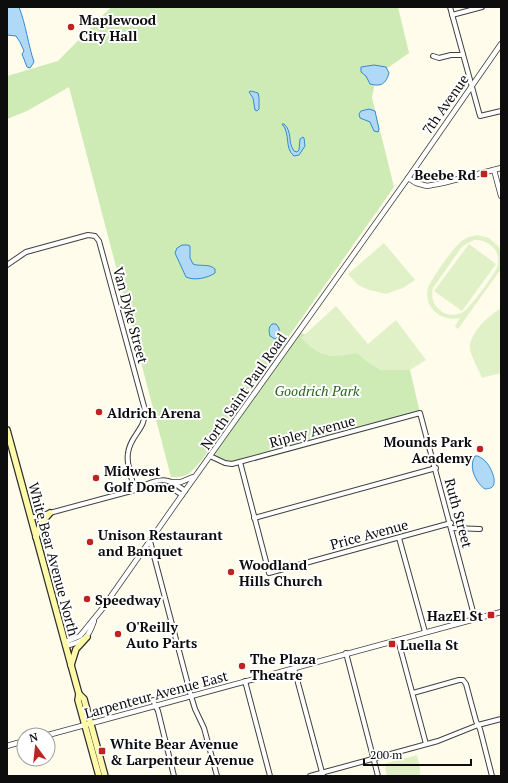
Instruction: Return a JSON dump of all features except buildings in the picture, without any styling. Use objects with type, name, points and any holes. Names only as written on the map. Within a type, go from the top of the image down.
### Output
[{"type":"main road","name":"White Bear Avenue North","points":[[7,430],[79,694],[78,700],[88,724],[105,776]]},
{"type":"main road","points":[[36,538],[42,521],[50,513]]},
{"type":"main road","points":[[71,665],[76,649],[87,637]]},
{"type":"main road","name":"White Bear Avenue North","points":[[88,724],[99,776]]},
{"type":"street","points":[[450,7],[480,116],[501,110]]},
{"type":"street","points":[[452,15],[482,7]]},
{"type":"street","name":"7th Avenue","points":[[408,178],[471,85],[501,44]]},
{"type":"street","points":[[433,56],[439,58],[451,55],[463,55]]},
{"type":"street","points":[[408,178],[416,183],[427,186],[501,168]]},
{"type":"street","points":[[494,170],[501,196]]},
{"type":"street","name":"North Saint Paul Road","points":[[65,644],[80,636],[96,617],[408,178]]},
{"type":"street","name":"Van Dyke Street","points":[[7,265],[26,252],[80,237],[91,235],[99,240],[145,410],[143,424],[130,444],[127,455],[135,490]]},
{"type":"street","name":"Ripley Avenue","points":[[210,456],[225,463],[232,464],[420,412]]},
{"type":"street","name":"Ruth Street","points":[[420,412],[475,619]]},
{"type":"street","points":[[240,462],[254,518],[436,468]]},
{"type":"street","points":[[31,518],[135,490],[142,486],[159,481],[167,480],[172,482],[181,482],[189,480],[197,473]]},
{"type":"street","points":[[172,482],[183,493]]},
{"type":"street","points":[[135,490],[164,486],[183,493]]},
{"type":"street","name":"Price Avenue","points":[[254,518],[269,573],[399,538],[451,526],[480,529]]},
{"type":"street","points":[[399,538],[425,632]]},
{"type":"street","points":[[150,541],[191,696],[204,728],[217,776]]},
{"type":"street","name":"Larpenteur Avenue East","points":[[56,733],[501,612]]},
{"type":"street","name":"North Saint Paul Road","points":[[87,637],[96,617]]},
{"type":"street","points":[[65,644],[80,642],[87,637]]},
{"type":"street","points":[[398,640],[426,744]]},
{"type":"street","points":[[346,654],[378,776]]},
{"type":"street","points":[[294,668],[322,774]]},
{"type":"street","points":[[413,693],[463,680],[480,729],[492,776]]},
{"type":"street","points":[[245,681],[270,776]]},
{"type":"street","points":[[153,700],[158,711],[174,776]]},
{"type":"street","points":[[310,776],[322,774],[438,741],[478,725],[501,719]]},
{"type":"green space","points":[[111,7],[398,7],[409,53],[376,76],[372,98],[394,187],[201,461],[191,472],[181,477],[171,477],[69,87],[27,111],[7,119],[7,76],[58,61]]},
{"type":"green space","points":[[478,235],[489,238],[498,246],[501,251],[501,269],[458,329],[455,326],[460,318],[453,319],[441,316],[431,307],[428,302],[428,288],[438,270],[459,243],[465,239]],"holes":[[[474,240],[479,240],[489,244],[495,250],[498,265],[493,275],[463,312],[451,315],[442,312],[434,303],[432,297],[433,288],[461,248]]]},
{"type":"green space","points":[[384,243],[415,280],[403,288],[386,294],[369,290],[358,285],[348,274]]},
{"type":"green space","points":[[469,244],[496,264],[462,311],[434,291]]},
{"type":"green space","points":[[336,306],[368,344],[396,320],[426,360],[410,370],[381,370],[367,362],[357,353],[333,356],[315,350],[301,338]]},
{"type":"green space","points":[[501,309],[501,373],[482,378],[472,356],[470,343],[485,320]]},
{"type":"green space","name":"Goodrich Park","points":[[298,332],[357,353],[381,370],[410,370],[420,413],[240,462],[225,463],[210,456]]},
{"type":"green space","points":[[417,755],[420,767],[420,776],[387,776],[385,768],[387,763]]},
{"type":"water","points":[[7,7],[19,7],[34,62],[30,68],[27,67],[22,54],[24,51],[16,36],[7,35]]},
{"type":"water","points":[[374,65],[386,67],[389,73],[385,82],[380,85],[370,84],[366,76],[361,72],[361,67]]},
{"type":"water","points":[[251,91],[258,93],[259,109],[257,111],[255,110],[253,98],[249,92]]},
{"type":"water","points":[[369,109],[375,111],[379,129],[378,132],[374,131],[370,122],[360,118],[359,114],[361,111]]},
{"type":"water","points":[[282,124],[287,127],[294,151],[297,152],[299,150],[300,139],[303,137],[304,138],[305,146],[299,155],[294,156],[291,153],[285,128]]},
{"type":"water","points":[[182,245],[190,246],[190,258],[193,264],[212,267],[215,269],[215,273],[201,278],[193,279],[186,277],[175,253],[177,248]]},
{"type":"water","points":[[272,324],[276,324],[279,328],[279,335],[275,339],[270,336],[269,331]]},
{"type":"water","points":[[475,456],[478,456],[488,464],[494,479],[493,486],[491,488],[485,489],[476,479],[472,465]]},
{"type":"place","name":"Maplewood City Hall","points":[[71,27]]},
{"type":"place","name":"Beebe Rd","points":[[484,174]]},
{"type":"place","name":"Aldrich Arena","points":[[99,412]]},
{"type":"place","name":"Mounds Park Academy","points":[[480,449]]},
{"type":"place","name":"Midwest Golf Dome","points":[[96,478]]},
{"type":"place","name":"Unison Restaurant and Banquet","points":[[90,542]]},
{"type":"place","name":"Woodland Hills Church","points":[[231,572]]},
{"type":"place","name":"Speedway","points":[[87,599]]},
{"type":"place","name":"HazEl St","points":[[491,615]]},
{"type":"place","name":"O'Reilly Auto Parts","points":[[118,634]]},
{"type":"place","name":"Luella St","points":[[392,644]]},
{"type":"place","name":"The Plaza Theatre","points":[[242,666]]},
{"type":"place","name":"White Bear Avenue & Larpenteur Avenue","points":[[102,751]]}]
